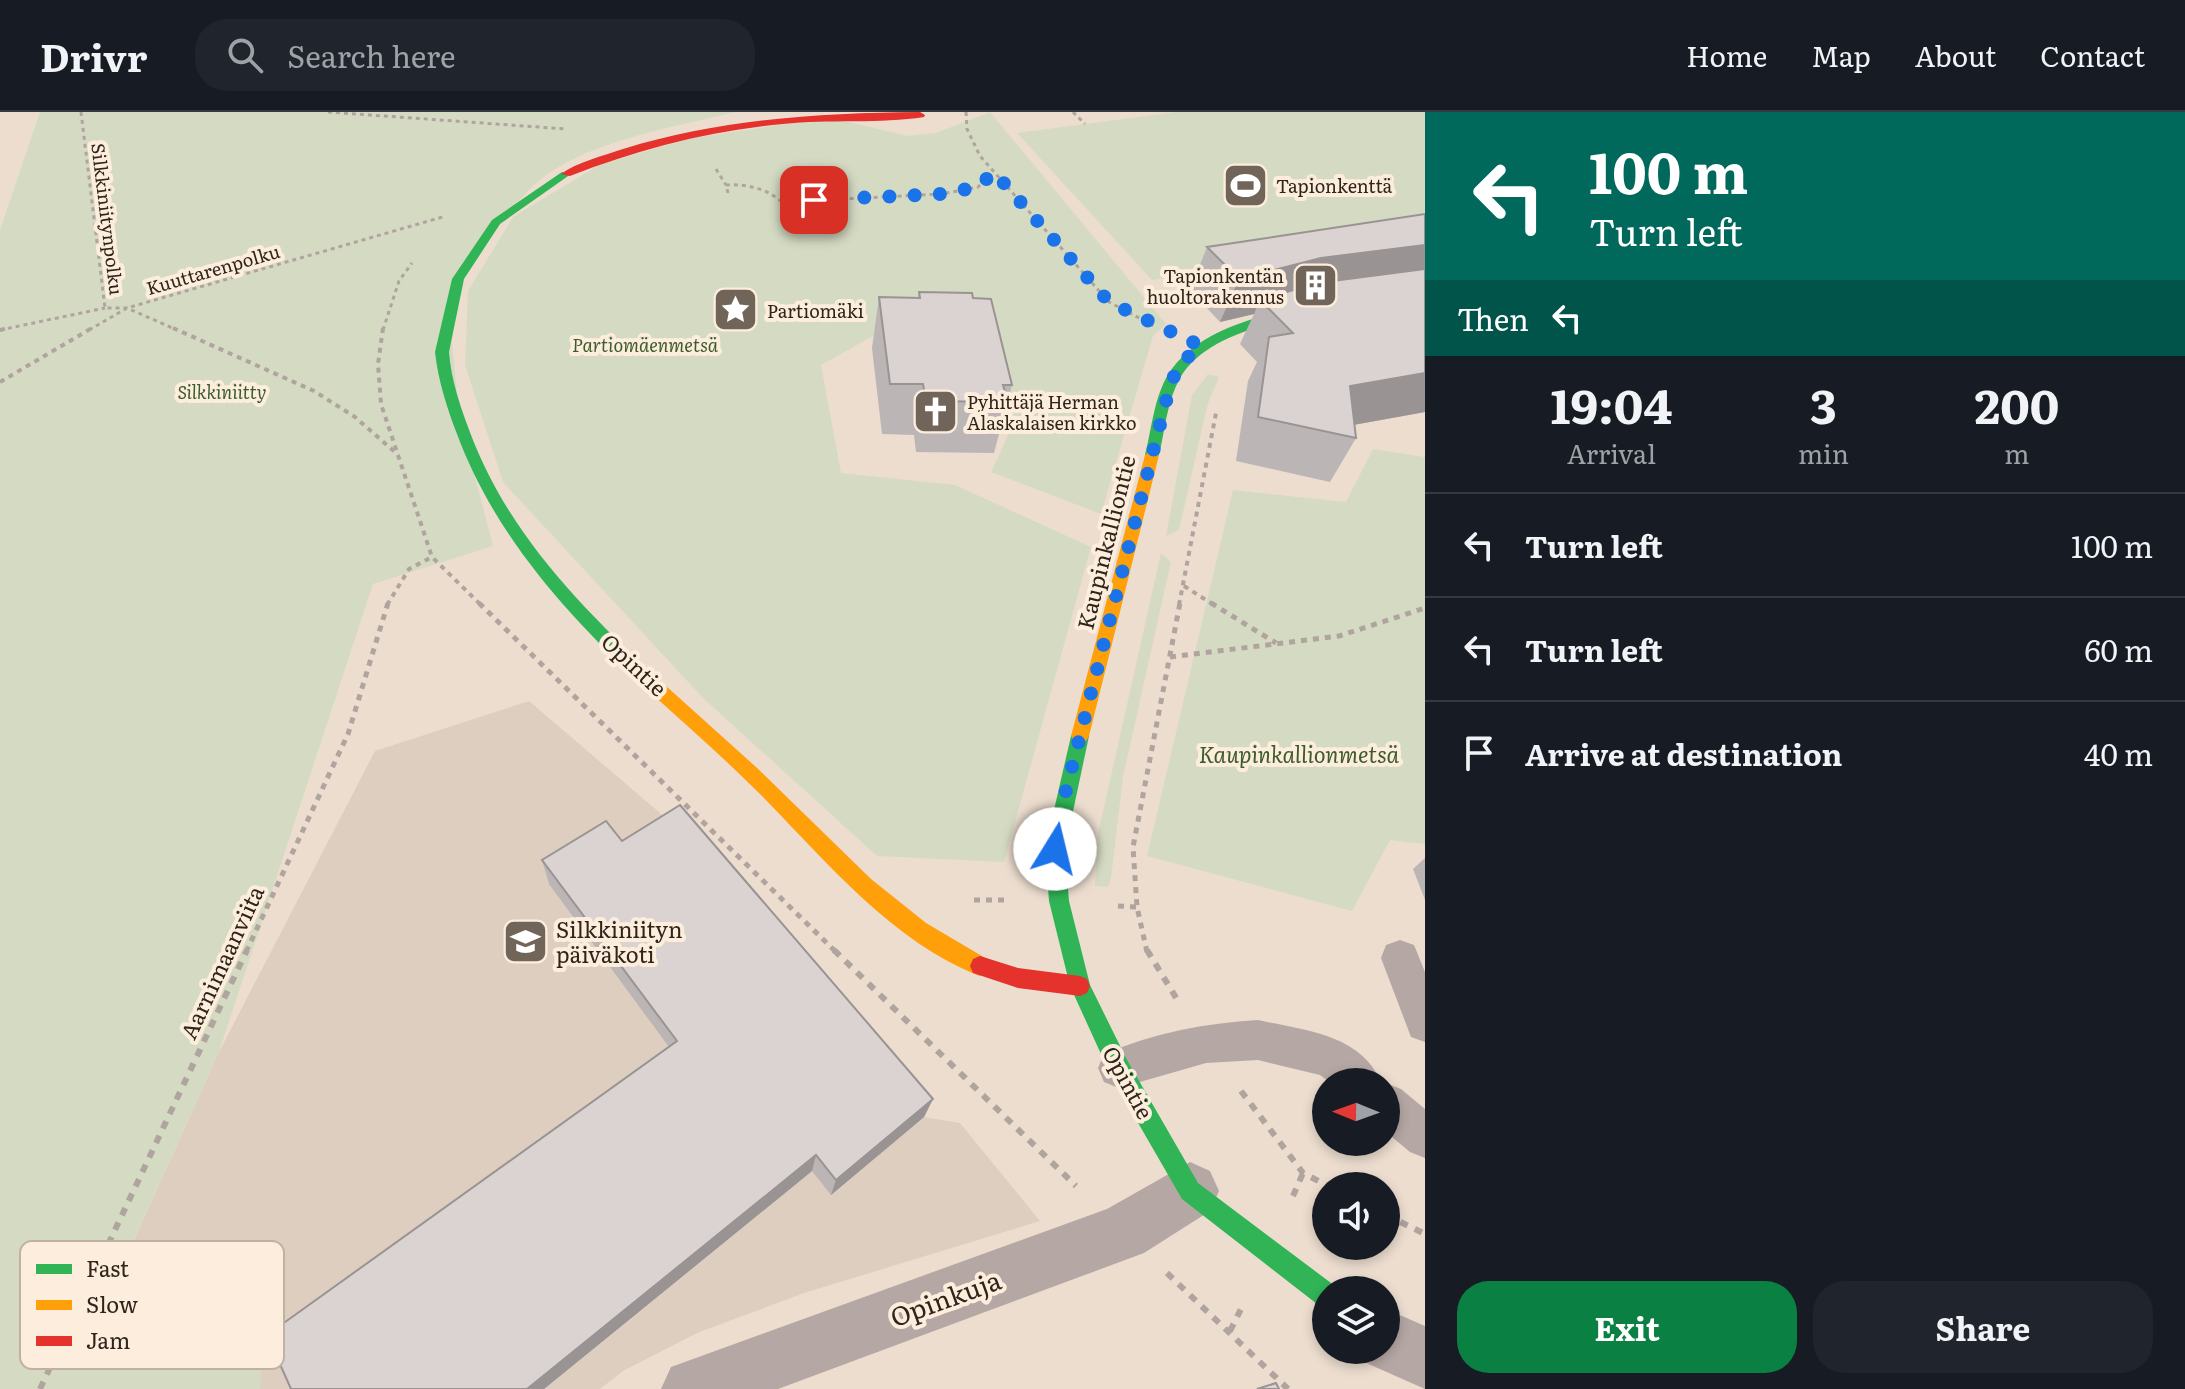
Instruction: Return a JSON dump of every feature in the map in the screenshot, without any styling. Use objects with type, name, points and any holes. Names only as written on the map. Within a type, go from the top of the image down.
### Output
[{"type":"street","name":"Opintie","points":[[920,115],[796,115],[711,127],[615,151],[572,169],[529,195],[489,229],[466,261],[448,300],[442,356],[484,485],[559,593],[786,806],[877,899],[926,938],[981,967],[1026,981],[1080,986],[1119,1068],[1190,1191],[1312,1284]]},
{"type":"street","name":"Kaupinkalliontie","points":[[1080,986],[1059,901],[1055,849],[1062,806],[1171,382],[1182,362],[1201,346],[1247,328],[1425,297]]},
{"type":"street","name":"Opinkuja","points":[[693,1389],[1123,1232],[1190,1191]]},
{"type":"street","points":[[1400,1347],[1425,1359]]},
{"type":"lane","points":[[1400,958],[1425,1023]]},
{"type":"lane","points":[[1119,1068],[1206,1043],[1258,1040],[1331,1057],[1344,1068]]},
{"type":"lane","points":[[1400,1116],[1425,1137]]},
{"type":"path","name":"Silkkiniitynpolku","points":[[81,112],[105,308],[127,308]]},
{"type":"path","points":[[328,112],[549,125],[578,132]]},
{"type":"path","points":[[966,112],[967,129],[980,156],[1109,302],[1201,346]]},
{"type":"path","points":[[1073,112],[1085,124]]},
{"type":"path","points":[[728,193],[726,185],[735,184],[765,189],[782,202],[941,194],[978,187],[994,172]]},
{"type":"path","name":"Kuuttarenpolku","points":[[0,382],[127,308],[447,215]]},
{"type":"path","points":[[0,330],[105,308]]},
{"type":"path","points":[[127,308],[314,391],[355,417],[397,454],[432,557],[1123,1232],[1288,1389]]},
{"type":"path","points":[[1217,406],[1133,847],[1137,907],[1148,954],[1206,1043],[1303,1173],[1312,1178]]},
{"type":"path","name":"Aarnimaanviita","points":[[110,1241],[348,734],[390,596],[409,569],[432,557]]},
{"type":"path","points":[[1184,586],[1277,644]]},
{"type":"path","points":[[1170,657],[1339,636],[1411,610],[1425,608]]},
{"type":"path","points":[[1400,1222],[1425,1234]]},
{"type":"path","name":"Aarnimaanviita","points":[[40,1389],[49,1369]]},
{"type":"shaded area","name":"Silkkiniityn päiväkoti","points":[[529,701],[681,831],[924,1117],[960,1123],[1040,1221],[804,1293],[697,1333],[623,1371],[600,1389],[128,1389],[128,1369],[284,1369],[284,1241],[134,1241],[219,1052],[375,751]]},
{"type":"green space","name":"Silkkiniitty","points":[[40,112],[735,112],[598,148],[549,174],[529,190],[507,216],[448,300],[459,415],[493,546],[373,584],[219,1052],[133,1241],[20,1241],[20,1369],[262,1369],[260,1389],[0,1389],[0,230]]},
{"type":"green space","name":"Partiomäenmetsä","points":[[990,112],[1166,324],[1153,336],[1101,514],[991,472],[1015,420],[997,342],[880,332],[821,365],[841,473],[955,485],[1091,547],[1004,862],[877,856],[703,698],[503,482],[465,365],[468,291],[513,217],[599,165],[687,139],[805,121],[840,120],[908,136],[936,133]]},
{"type":"green space","name":"Tapionkenttä","points":[[1176,112],[1425,112],[1425,237],[1152,280],[1017,133]]},
{"type":"green space","points":[[1208,374],[1219,377],[1208,403],[1179,530],[1166,536],[1192,395]]},
{"type":"green space","name":"Kaupinkallionmetsä","points":[[1373,449],[1425,457],[1425,844],[1390,840],[1352,911],[1147,856],[1233,490],[1346,502]]},
{"type":"green space","points":[[1161,553],[1171,562],[1123,777],[1111,878],[1108,887],[1095,886],[1098,834]]},
{"type":"building","points":[[1425,214],[1425,245],[1321,258],[1239,279],[1207,247]]},
{"type":"building","points":[[1425,269],[1425,373],[1350,386],[1356,438],[1258,417],[1269,337],[1293,333],[1260,300],[1317,283]]},
{"type":"building","points":[[919,292],[972,293],[973,298],[991,299],[1012,385],[1003,385],[1008,402],[926,401],[923,384],[890,384],[879,297],[920,298]]},
{"type":"building","points":[[680,805],[933,1099],[836,1180],[816,1155],[527,1389],[291,1389],[282,1369],[284,1323],[677,1041],[542,860],[606,821],[622,841]]},
{"type":"building","points":[[1276,1383],[1279,1389],[1257,1389]]},
{"type":"traffic: fast","points":[[566,174],[496,222],[458,279],[442,352],[443,364],[474,460],[519,540],[578,612],[650,682]]},
{"type":"traffic: fast","points":[[1152,455],[1164,402],[1176,373],[1195,352],[1222,336],[1290,315],[1425,297]]},
{"type":"traffic: fast","points":[[1080,736],[1055,849],[1059,901],[1080,986],[1119,1068],[1190,1191],[1312,1284]]},
{"type":"traffic: slow","points":[[1080,736],[1152,455]]},
{"type":"traffic: slow","points":[[650,682],[750,773],[864,885],[919,930],[980,966]]},
{"type":"traffic: jam","points":[[566,174],[653,143],[696,133],[828,117],[920,115]]},
{"type":"traffic: jam","points":[[980,966],[1018,978],[1080,986]]},
{"type":"place","name":"Tapionkenttä","points":[[1245,185]]},
{"type":"place","name":"Tapionkentän huoltorakennus","points":[[1315,285]]},
{"type":"place","name":"Partiomäki","points":[[736,310]]},
{"type":"place","name":"Pyhittäjä Herman Alaskalaisen kirkko","points":[[936,411]]},
{"type":"place","name":"Silkkiniityn päiväkoti","points":[[525,941]]},
{"type":"route","points":[[814,200],[941,194],[978,187],[994,172],[1109,302],[1133,317],[1201,346],[1182,362],[1171,382],[1062,806],[1055,849]]}]
